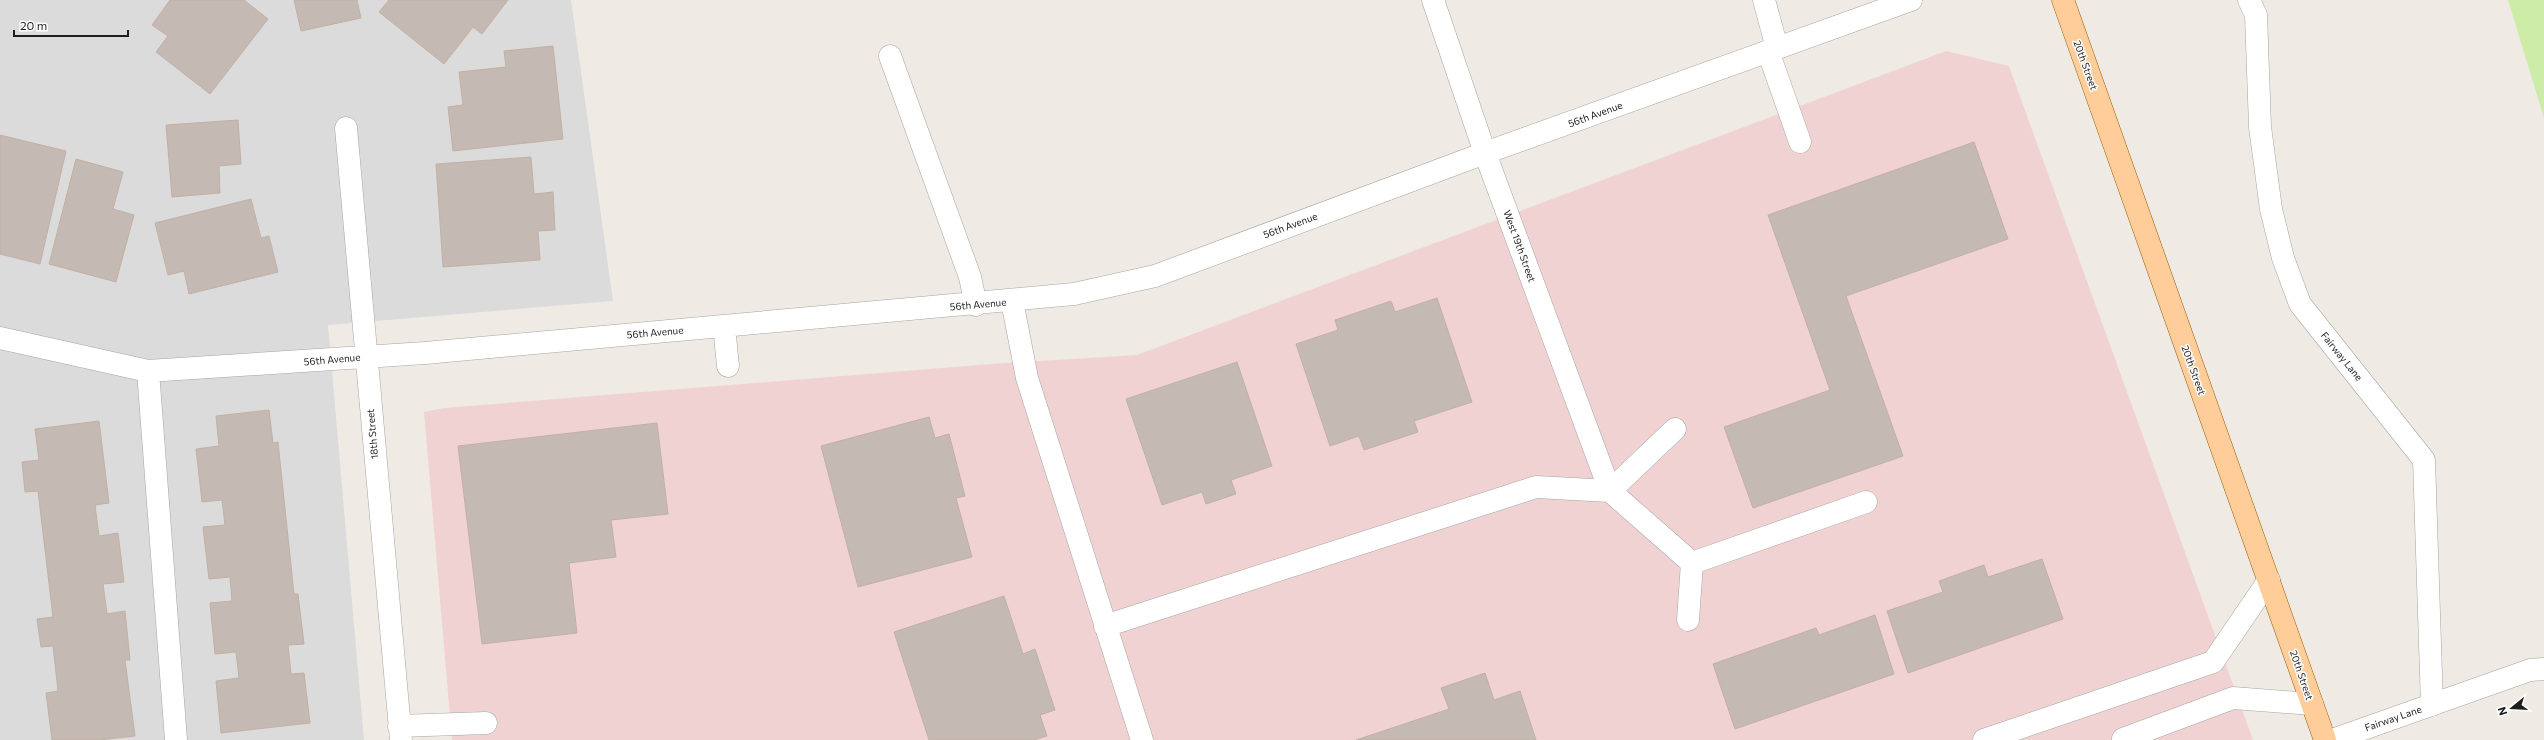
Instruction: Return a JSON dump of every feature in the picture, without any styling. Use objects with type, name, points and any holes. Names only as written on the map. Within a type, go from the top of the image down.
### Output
[{"type":"main road","name":"20th Street","points":[[2063,0],[2325,740]]},
{"type":"street","name":"West 19th Street","points":[[1433,0],[1485,153],[1610,491]]},
{"type":"street","points":[[1764,0],[1772,50],[1800,142]]},
{"type":"street","name":"56th Avenue","points":[[0,338],[148,371],[310,362],[365,356],[976,305],[1074,294],[1155,276],[1485,153],[1911,0]]},
{"type":"street","name":"Fairway Lane","points":[[2249,0],[2256,15],[2260,127],[2271,209],[2283,258],[2300,304],[2424,460],[2432,705]]},
{"type":"street","points":[[890,56],[970,277],[976,305]]},
{"type":"street","name":"18th Street","points":[[346,128],[365,356],[400,733]]},
{"type":"street","points":[[1012,301],[1027,378],[1142,740]]},
{"type":"street","points":[[724,326],[728,366]]},
{"type":"street","points":[[148,371],[176,740]]},
{"type":"street","points":[[1610,491],[1675,429]]},
{"type":"street","points":[[1105,626],[1536,487],[1610,491],[1692,563]]},
{"type":"street","points":[[1692,563],[1866,502]]},
{"type":"street","points":[[1688,620],[1692,563]]},
{"type":"street","points":[[1984,740],[2213,662],[2269,580]]},
{"type":"street","name":"Fairway Lane","points":[[2332,740],[2530,670],[2544,668]]},
{"type":"street","points":[[2123,739],[2233,698],[2312,704]]},
{"type":"street","points":[[400,733],[486,723]]},
{"type":"shaded area","points":[[0,0],[571,0],[613,301],[328,325],[364,740],[0,740]]},
{"type":"shaded area","points":[[1946,51],[2009,66],[2253,740],[452,740],[424,412],[444,408],[991,364],[1137,355]]},
{"type":"green space","points":[[2508,0],[2544,0],[2544,118]]},
{"type":"building","points":[[170,0],[244,0],[268,19],[210,94],[156,52],[168,36],[152,25]]},
{"type":"building","points":[[294,0],[357,0],[361,18],[301,31]]},
{"type":"building","points":[[389,0],[508,0],[482,34],[473,27],[444,64],[379,12]]},
{"type":"building","points":[[553,46],[563,139],[453,151],[448,107],[463,105],[459,72],[506,67],[504,51]]},
{"type":"building","points":[[238,120],[241,164],[219,166],[220,193],[172,197],[166,125]]},
{"type":"building","points":[[0,135],[66,151],[40,264],[0,254]]},
{"type":"building","points":[[1974,142],[2008,239],[1846,296],[1903,456],[1753,508],[1724,427],[1830,390],[1768,215]]},
{"type":"building","points":[[531,157],[534,194],[553,192],[555,230],[538,231],[540,260],[443,267],[436,164]]},
{"type":"building","points":[[76,159],[123,172],[113,209],[134,215],[116,282],[49,264]]},
{"type":"building","points":[[251,199],[261,238],[269,236],[278,272],[189,294],[184,271],[168,275],[155,223]]},
{"type":"building","points":[[1437,298],[1472,402],[1414,421],[1418,432],[1364,450],[1359,436],[1330,446],[1296,344],[1338,330],[1335,320],[1391,301],[1395,312]]},
{"type":"building","points":[[1237,362],[1272,466],[1231,480],[1236,494],[1206,504],[1202,492],[1162,505],[1126,399]]},
{"type":"building","points":[[269,410],[273,443],[278,442],[294,594],[298,594],[304,644],[288,645],[291,674],[304,673],[310,723],[221,733],[216,681],[239,678],[236,652],[215,654],[210,603],[232,601],[230,577],[209,579],[203,527],[225,525],[222,500],[202,502],[196,449],[219,446],[216,416]]},
{"type":"building","points":[[929,417],[935,438],[949,434],[965,496],[956,498],[972,557],[858,587],[821,446]]},
{"type":"building","points":[[99,421],[109,503],[95,505],[99,536],[118,533],[124,582],[103,584],[107,614],[125,611],[130,660],[125,660],[135,736],[100,740],[52,740],[46,693],[58,691],[53,646],[41,647],[37,619],[53,617],[38,491],[25,492],[22,462],[39,460],[35,429]]},
{"type":"building","points":[[657,423],[668,514],[611,520],[616,557],[569,563],[577,633],[482,644],[458,446]]},
{"type":"building","points":[[2042,559],[2063,619],[1908,673],[1887,611],[1943,592],[1939,581],[1984,565],[1988,577]]},
{"type":"building","points":[[1004,596],[1023,654],[1035,649],[1055,710],[1040,715],[1047,736],[1034,740],[929,740],[894,632]]},
{"type":"building","points":[[1875,615],[1894,674],[1735,729],[1713,664],[1816,628],[1819,635]]},
{"type":"building","points":[[1485,673],[1494,700],[1520,691],[1536,740],[1356,740],[1449,709],[1441,688]]}]
